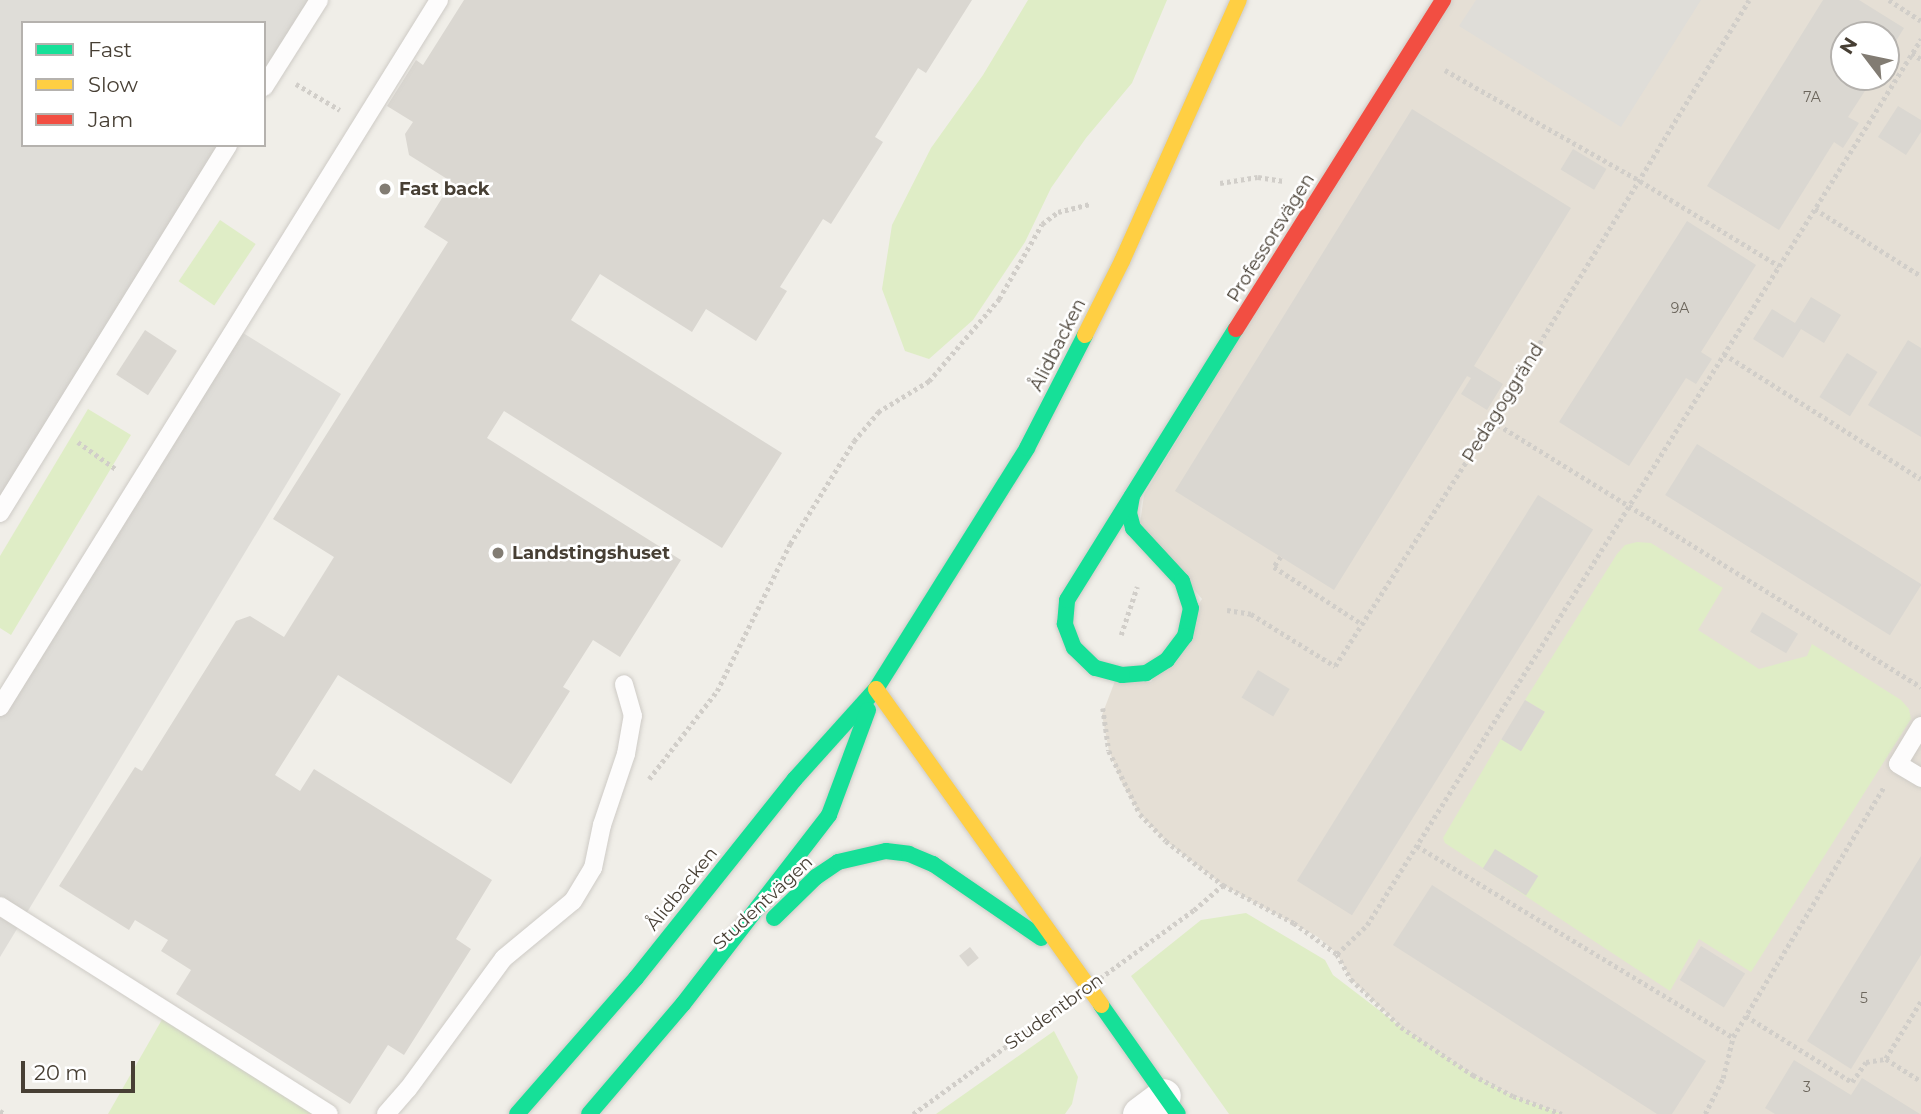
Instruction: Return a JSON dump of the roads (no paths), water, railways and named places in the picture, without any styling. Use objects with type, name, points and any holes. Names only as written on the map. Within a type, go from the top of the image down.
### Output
[{"type":"main road","name":"Ålidbacken","points":[[517,1114],[636,978],[795,779],[877,689],[1027,448],[1122,261],[1239,0]]},
{"type":"main road","name":"Professorsvägen","points":[[1132,496],[1129,513],[1133,528],[1182,581],[1191,608],[1185,636],[1156,668],[1135,675],[1109,673],[1082,659],[1074,648],[1065,624],[1073,588],[1443,0]]},
{"type":"main road","name":"Ålidbacken","points":[[589,1114],[683,1004],[829,815],[877,689]]},
{"type":"main road","name":"Studentvägen","points":[[877,689],[1060,951],[1160,1108]]},
{"type":"main road","name":"Studentvägen","points":[[683,1004],[816,877],[838,862],[862,854],[886,851],[909,854],[933,864],[1060,951]]},
{"type":"lane","points":[[266,84],[319,0]]},
{"type":"lane","points":[[0,706],[439,0]]},
{"type":"lane","points":[[0,513],[227,147]]},
{"type":"lane","points":[[386,1114],[408,1089],[504,958],[573,901],[593,868],[602,825],[625,754],[632,716],[624,684]]},
{"type":"lane","points":[[1921,726],[1898,764],[1921,778]]},
{"type":"lane","points":[[0,906],[329,1114]]},
{"type":"place","name":"Fast back","points":[[385,189]]},
{"type":"place","name":"Landstingshuset","points":[[498,553]]}]
